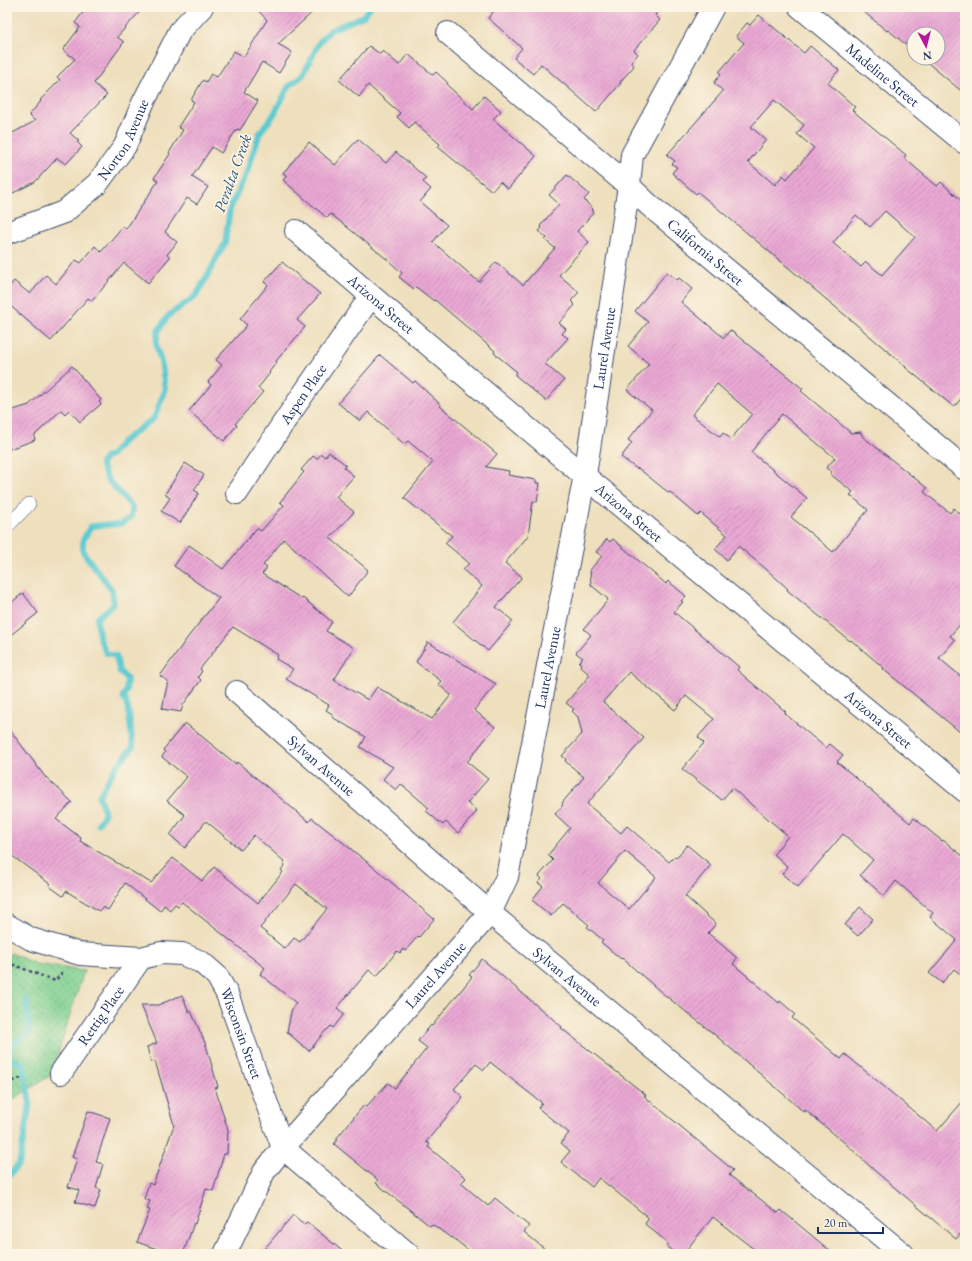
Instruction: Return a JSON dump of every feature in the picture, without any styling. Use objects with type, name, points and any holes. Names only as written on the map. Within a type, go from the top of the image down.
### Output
[{"type":"street","name":"Norton Avenue","points":[[7,233],[64,212],[97,184],[125,146],[143,103],[180,31],[202,7]]},
{"type":"street","name":"Laurel Avenue","points":[[225,1254],[264,1172],[283,1148],[490,912],[507,877],[585,475],[629,186],[632,155],[713,7]]},
{"type":"street","name":"Madeline Street","points":[[800,7],[965,143]]},
{"type":"street","name":"California Street","points":[[448,33],[650,205],[965,469]]},
{"type":"street","name":"Arizona Street","points":[[296,231],[371,296],[965,791]]},
{"type":"street","name":"Aspen Place","points":[[237,493],[371,296]]},
{"type":"street","name":"Sylvan Avenue","points":[[237,692],[490,912],[903,1254]]},
{"type":"street","name":"Wisconsin Street","points":[[7,925],[31,939],[80,954],[141,958],[161,953],[182,954],[201,962],[217,976],[227,994],[283,1148],[408,1254]]},
{"type":"street","name":"Rettig Place","points":[[61,1074],[141,958]]},
{"type":"lane","points":[[7,527],[29,504]]},
{"type":"path","points":[[7,968],[14,965],[55,981],[80,954]]},
{"type":"path","points":[[7,1083],[21,1078]]},
{"type":"green space","points":[[11,953],[36,964],[84,971],[51,1075],[7,1103],[7,957]]},
{"type":"building","points":[[87,7],[144,7],[117,37],[124,42],[94,83],[107,95],[70,133],[79,141],[77,142],[82,147],[66,164],[57,158],[35,182],[7,196],[7,136],[35,121],[29,115],[41,101],[40,100],[60,80],[57,77],[75,59],[63,50],[80,27],[75,23]]},
{"type":"building","points":[[255,7],[318,7],[278,44],[292,52],[279,73],[262,62],[244,92],[258,101],[240,130],[237,129],[221,153],[212,147],[192,177],[208,187],[197,204],[187,198],[165,232],[177,242],[167,255],[170,257],[148,283],[124,263],[92,301],[88,298],[51,341],[7,303],[7,289],[14,281],[30,294],[46,275],[56,284],[76,260],[81,263],[95,246],[101,252],[123,226],[126,229],[158,181],[154,178],[170,154],[169,153],[183,130],[178,127],[194,102],[191,100],[203,80],[206,82],[211,74],[217,77],[234,51],[244,57],[267,20]]},
{"type":"building","points":[[497,7],[662,7],[655,15],[660,20],[634,50],[638,54],[631,62],[634,66],[596,112],[541,64],[533,74],[514,58],[522,48],[488,18]]},
{"type":"building","points":[[858,7],[965,7],[965,94],[932,66],[946,66],[946,26],[906,26],[906,45],[888,30],[887,31]]},
{"type":"building","points":[[759,15],[804,53],[810,46],[839,70],[828,83],[855,107],[852,110],[906,155],[904,158],[937,186],[941,182],[965,204],[965,394],[954,407],[698,192],[696,194],[672,173],[677,167],[672,164],[675,161],[667,155],[723,91],[714,83],[721,74],[719,72],[744,43],[736,36],[747,23],[750,25]],"holes":[[[774,100],[804,125],[797,134],[814,148],[787,179],[783,175],[775,185],[748,162],[766,140],[751,127]],[[885,211],[915,237],[882,275],[866,262],[861,267],[833,243],[856,215],[870,227]]]},
{"type":"building","points":[[369,46],[380,54],[383,51],[399,65],[408,54],[433,75],[436,72],[448,83],[447,85],[473,109],[484,96],[501,111],[493,119],[536,156],[508,189],[500,182],[492,191],[438,147],[440,144],[414,122],[409,128],[397,117],[400,113],[368,85],[359,97],[339,80]]},
{"type":"building","points":[[358,139],[386,163],[396,152],[426,178],[423,182],[431,189],[420,202],[447,225],[433,242],[479,282],[496,262],[523,285],[555,248],[545,240],[547,238],[539,231],[542,228],[540,226],[559,204],[549,195],[567,175],[589,194],[584,200],[594,212],[577,231],[589,242],[559,275],[579,292],[571,301],[575,305],[559,323],[566,329],[562,334],[568,338],[545,364],[564,380],[546,401],[515,375],[517,372],[494,353],[495,351],[435,300],[434,301],[416,287],[414,289],[399,277],[402,273],[389,261],[331,214],[327,218],[283,180],[287,176],[283,173],[309,142],[335,165]]},
{"type":"building","points":[[282,262],[320,294],[297,320],[305,327],[276,361],[277,362],[269,372],[270,373],[258,388],[263,392],[235,424],[237,425],[224,441],[189,411],[211,385],[208,382],[222,365],[216,360],[247,325],[240,319],[268,285],[264,282]]},
{"type":"building","points":[[667,272],[677,280],[679,278],[692,289],[681,302],[724,338],[730,330],[803,389],[801,391],[851,433],[861,432],[862,436],[927,488],[924,492],[950,513],[954,508],[965,518],[965,619],[950,636],[955,640],[939,658],[965,680],[965,736],[883,669],[884,668],[851,640],[850,641],[787,590],[788,589],[766,569],[738,546],[727,560],[715,549],[727,535],[701,513],[698,516],[670,492],[669,493],[638,468],[637,469],[621,457],[632,443],[628,440],[652,410],[627,390],[649,364],[628,346],[648,322],[635,311]],"holes":[[[717,384],[752,414],[731,439],[723,433],[720,437],[692,415]],[[782,414],[835,458],[826,468],[832,472],[830,474],[853,492],[850,495],[868,510],[833,552],[791,517],[807,498],[751,452]]]},
{"type":"building","points":[[380,355],[413,383],[415,381],[441,405],[440,406],[497,454],[486,467],[509,471],[508,475],[536,480],[536,483],[540,483],[537,502],[533,501],[528,536],[505,563],[522,577],[496,607],[513,621],[488,651],[453,622],[482,586],[463,570],[469,563],[445,543],[452,536],[404,498],[433,462],[408,441],[404,444],[368,412],[360,421],[338,403]]},
{"type":"building","points":[[72,366],[101,400],[99,402],[101,404],[80,422],[69,410],[65,414],[61,410],[34,436],[35,440],[7,450],[7,412],[29,405]]},
{"type":"building","points":[[329,452],[346,465],[344,468],[354,476],[336,497],[354,512],[330,538],[368,570],[348,597],[284,539],[263,565],[267,568],[262,574],[302,599],[303,598],[332,622],[326,631],[354,648],[334,680],[368,700],[377,687],[432,719],[451,695],[438,684],[441,681],[416,662],[428,642],[496,684],[474,710],[495,727],[467,762],[488,779],[467,803],[477,811],[458,833],[446,822],[443,825],[426,811],[429,808],[401,784],[396,790],[383,779],[393,767],[360,747],[366,737],[332,717],[334,715],[326,710],[329,705],[286,679],[293,669],[276,659],[278,655],[233,627],[200,669],[202,671],[198,677],[201,680],[183,705],[181,712],[162,709],[168,681],[160,676],[219,598],[174,566],[189,545],[223,569],[257,528],[261,531],[284,505],[280,502],[304,472],[301,470],[313,456],[317,459],[321,454],[325,457]]},
{"type":"building","points":[[185,463],[204,475],[194,490],[199,493],[180,523],[161,511],[170,498],[165,494]]},
{"type":"building","points":[[607,539],[610,542],[613,539],[666,584],[668,581],[686,596],[674,612],[739,667],[737,670],[786,712],[784,713],[826,748],[830,744],[843,755],[837,762],[910,823],[914,818],[965,858],[965,978],[954,969],[942,983],[929,973],[957,940],[930,917],[933,913],[896,881],[884,896],[860,875],[873,860],[843,834],[798,887],[782,874],[788,867],[774,854],[788,836],[732,788],[722,800],[682,769],[704,743],[698,737],[714,719],[686,696],[675,710],[629,672],[603,702],[644,738],[587,804],[621,833],[627,826],[669,862],[674,857],[676,858],[687,845],[711,865],[685,896],[716,924],[708,933],[737,958],[733,964],[779,1003],[780,1001],[795,1014],[792,1018],[841,1059],[845,1054],[937,1131],[965,1099],[965,1229],[956,1239],[875,1171],[845,1143],[805,1110],[804,1112],[714,1034],[601,942],[603,940],[587,927],[589,925],[563,903],[551,916],[532,900],[543,886],[538,883],[542,879],[539,876],[553,860],[548,855],[570,828],[555,814],[563,805],[562,803],[584,777],[565,761],[566,759],[562,756],[582,734],[578,717],[572,711],[574,709],[566,703],[590,675],[580,666],[581,664],[579,662],[583,658],[576,653],[591,635],[584,629],[608,599],[591,585],[590,570],[602,556],[596,552]],"holes":[[[625,851],[656,877],[629,909],[598,883]]]},
{"type":"building","points":[[23,593],[38,613],[7,638],[7,606]]},
{"type":"building","points":[[185,723],[236,764],[237,762],[309,822],[312,818],[371,865],[434,919],[405,951],[403,949],[400,953],[397,951],[377,976],[369,970],[337,1008],[344,1014],[333,1028],[331,1026],[326,1030],[309,1051],[287,1032],[292,1008],[296,1003],[260,974],[265,968],[182,902],[178,906],[175,904],[170,910],[164,905],[160,911],[125,883],[108,910],[102,907],[99,911],[66,891],[63,896],[49,886],[50,884],[7,852],[7,726],[46,778],[72,802],[56,819],[81,838],[80,841],[151,883],[173,858],[202,881],[214,867],[258,903],[283,872],[281,870],[285,865],[283,863],[285,862],[254,835],[241,850],[206,821],[185,848],[170,835],[185,815],[167,801],[187,777],[162,757],[165,752],[163,750]],"holes":[[[296,884],[327,909],[300,942],[294,938],[285,949],[260,928]]]},
{"type":"building","points":[[860,907],[873,919],[858,936],[845,925]]},
{"type":"building","points":[[482,959],[562,1027],[561,1028],[646,1095],[644,1096],[733,1170],[729,1175],[778,1213],[781,1210],[834,1254],[760,1254],[713,1217],[683,1254],[676,1254],[666,1246],[668,1243],[645,1224],[649,1218],[599,1178],[592,1187],[561,1162],[570,1151],[561,1143],[569,1133],[538,1108],[542,1103],[490,1062],[484,1070],[476,1064],[454,1089],[463,1097],[426,1142],[430,1144],[428,1147],[466,1178],[461,1183],[488,1206],[495,1198],[529,1226],[524,1232],[551,1254],[473,1254],[452,1237],[451,1238],[432,1224],[430,1226],[376,1183],[378,1180],[334,1144],[338,1139],[336,1139],[364,1105],[366,1107],[388,1083],[395,1088],[427,1048],[418,1041],[472,977],[469,975]]},
{"type":"building","points":[[182,995],[206,1045],[218,1087],[215,1088],[228,1130],[227,1154],[224,1154],[213,1191],[206,1189],[195,1224],[194,1223],[183,1254],[171,1254],[137,1242],[150,1210],[147,1209],[150,1201],[144,1199],[149,1183],[153,1185],[174,1125],[155,1061],[151,1062],[147,1047],[157,1043],[141,1005],[158,1005]]},
{"type":"building","points":[[88,1111],[110,1118],[96,1162],[103,1164],[96,1188],[101,1190],[95,1208],[75,1202],[79,1190],[68,1187],[77,1159],[72,1157]]},
{"type":"building","points":[[293,1215],[304,1224],[307,1222],[346,1254],[260,1254]]},
{"type":"waterway","name":"Peralta Creek","points":[[98,824],[105,813],[99,796],[116,767],[133,747],[128,708],[123,696],[126,691],[127,679],[119,671],[116,656],[106,653],[99,637],[97,618],[114,604],[112,590],[83,552],[83,540],[91,526],[121,524],[131,517],[132,507],[108,480],[101,464],[105,458],[112,454],[122,442],[154,418],[165,390],[162,366],[156,344],[158,331],[168,316],[196,296],[225,243],[230,208],[247,172],[260,132],[273,116],[289,86],[303,75],[320,41],[331,30],[363,16],[370,7]]},
{"type":"waterway","name":"Peralta Creek","points":[[7,1177],[19,1164],[30,1103],[23,1063],[10,1061],[10,1046],[29,1033],[26,999]]}]
